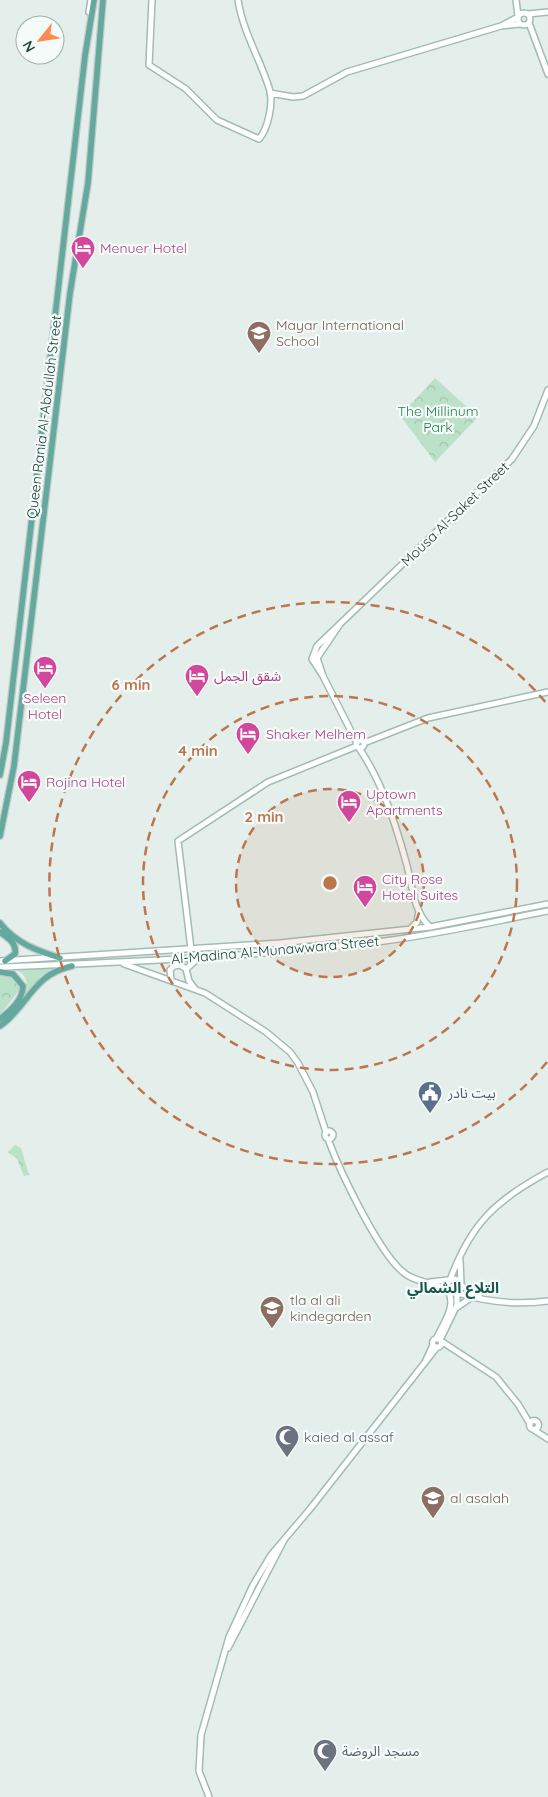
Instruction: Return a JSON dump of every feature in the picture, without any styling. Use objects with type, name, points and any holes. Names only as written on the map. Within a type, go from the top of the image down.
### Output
[{"type":"main road","name":"Queen Rania Al-Abdullah Street","points":[[0,775],[6,743],[93,0]]},
{"type":"main road","name":"Queen Rania Al-Abdullah Street","points":[[0,836],[14,766],[70,293],[88,183],[99,31],[104,0]]},
{"type":"main road","points":[[0,923],[23,943],[38,951],[60,958]]},
{"type":"main road","points":[[0,932],[12,941],[15,948],[15,954],[3,961]]},
{"type":"main road","points":[[0,1026],[13,1016],[43,980],[56,971],[72,966]]},
{"type":"main road","points":[[0,972],[13,974],[23,986],[22,994],[16,1004],[0,1019]]},
{"type":"street","points":[[152,0],[149,65],[186,89],[212,116],[259,139],[267,124],[270,93],[244,28],[238,0]]},
{"type":"street","points":[[517,0],[527,13],[534,40],[548,74]]},
{"type":"street","points":[[517,0],[518,16],[521,25],[534,40]]},
{"type":"street","points":[[270,93],[293,97],[303,96],[347,72],[500,26],[527,13],[547,12]]},
{"type":"street","points":[[500,26],[521,25],[547,12]]},
{"type":"street","name":"Mousa Al-Saket Street","points":[[430,927],[419,911],[389,807],[360,744],[323,676],[317,655],[340,624],[512,459],[534,426],[548,390]]},
{"type":"street","points":[[191,949],[178,841],[268,782],[360,744],[428,718],[548,692]]},
{"type":"street","name":"Al-Madina Al-Munawwara Street","points":[[3,961],[280,943],[430,927],[548,904]]},
{"type":"street","points":[[409,929],[417,922],[419,911]]},
{"type":"street","name":"Al-Madina Al-Munawwara Street","points":[[0,967],[119,963],[377,942],[432,934],[548,911]]},
{"type":"street","points":[[186,969],[202,956]]},
{"type":"street","points":[[119,963],[196,989],[221,1002],[266,1032],[290,1052],[308,1082],[327,1132],[332,1133],[330,1138],[335,1154],[358,1207],[388,1254],[404,1273],[472,1297],[522,1303],[548,1301]]},
{"type":"street","points":[[171,980],[170,970],[174,966],[180,965],[186,969],[189,981],[196,989]]},
{"type":"street","points":[[439,1340],[451,1306],[452,1299],[448,1290],[449,1280],[472,1233],[484,1217],[508,1197],[548,1172]]},
{"type":"street","points":[[209,1797],[200,1776],[199,1746],[205,1718],[229,1638],[252,1585],[267,1560],[425,1363],[436,1346],[455,1308],[461,1285],[461,1254]]},
{"type":"street","points":[[427,1282],[449,1280],[482,1298]]},
{"type":"street","points":[[455,1308],[472,1297]]},
{"type":"street","points":[[439,1340],[496,1377],[534,1425],[548,1439]]},
{"type":"street","points":[[436,1346],[456,1351]]},
{"type":"green space","name":"The Millinum Park","points":[[435,378],[478,417],[435,462],[399,414]]},
{"type":"green space","points":[[53,968],[40,977],[25,995],[26,980],[15,969]]},
{"type":"green space","points":[[0,973],[7,974],[16,979],[20,989],[0,1015]]},
{"type":"green space","points":[[15,1145],[21,1148],[29,1175],[24,1176],[17,1159],[8,1152]]},
{"type":"place","name":"Menuer Hotel","points":[[83,269]]},
{"type":"place","name":"Mayar International School","points":[[259,354]]},
{"type":"place","name":"Seleen Hotel","points":[[45,689]]},
{"type":"place","name":"شقق الجمل","points":[[197,697]]},
{"type":"place","name":"Shaker Melhem","points":[[248,755]]},
{"type":"place","name":"Rojina Hotel","points":[[29,803]]},
{"type":"place","name":"Uptown Apartments","points":[[349,823]]},
{"type":"place","name":"City Rose Hotel Suites","points":[[365,908]]},
{"type":"place","name":"بيت نادر","points":[[430,1114]]},
{"type":"place","name":"tla al ali kindegarden","points":[[272,1329]]},
{"type":"place","name":"kaied al assaf","points":[[287,1458]]},
{"type":"place","name":"al asalah","points":[[433,1519]]},
{"type":"place","name":"مسجد الروضة","points":[[325,1772]]},
{"type":"district","name":"التلاع الشمالي","points":[[453,1288]]}]
